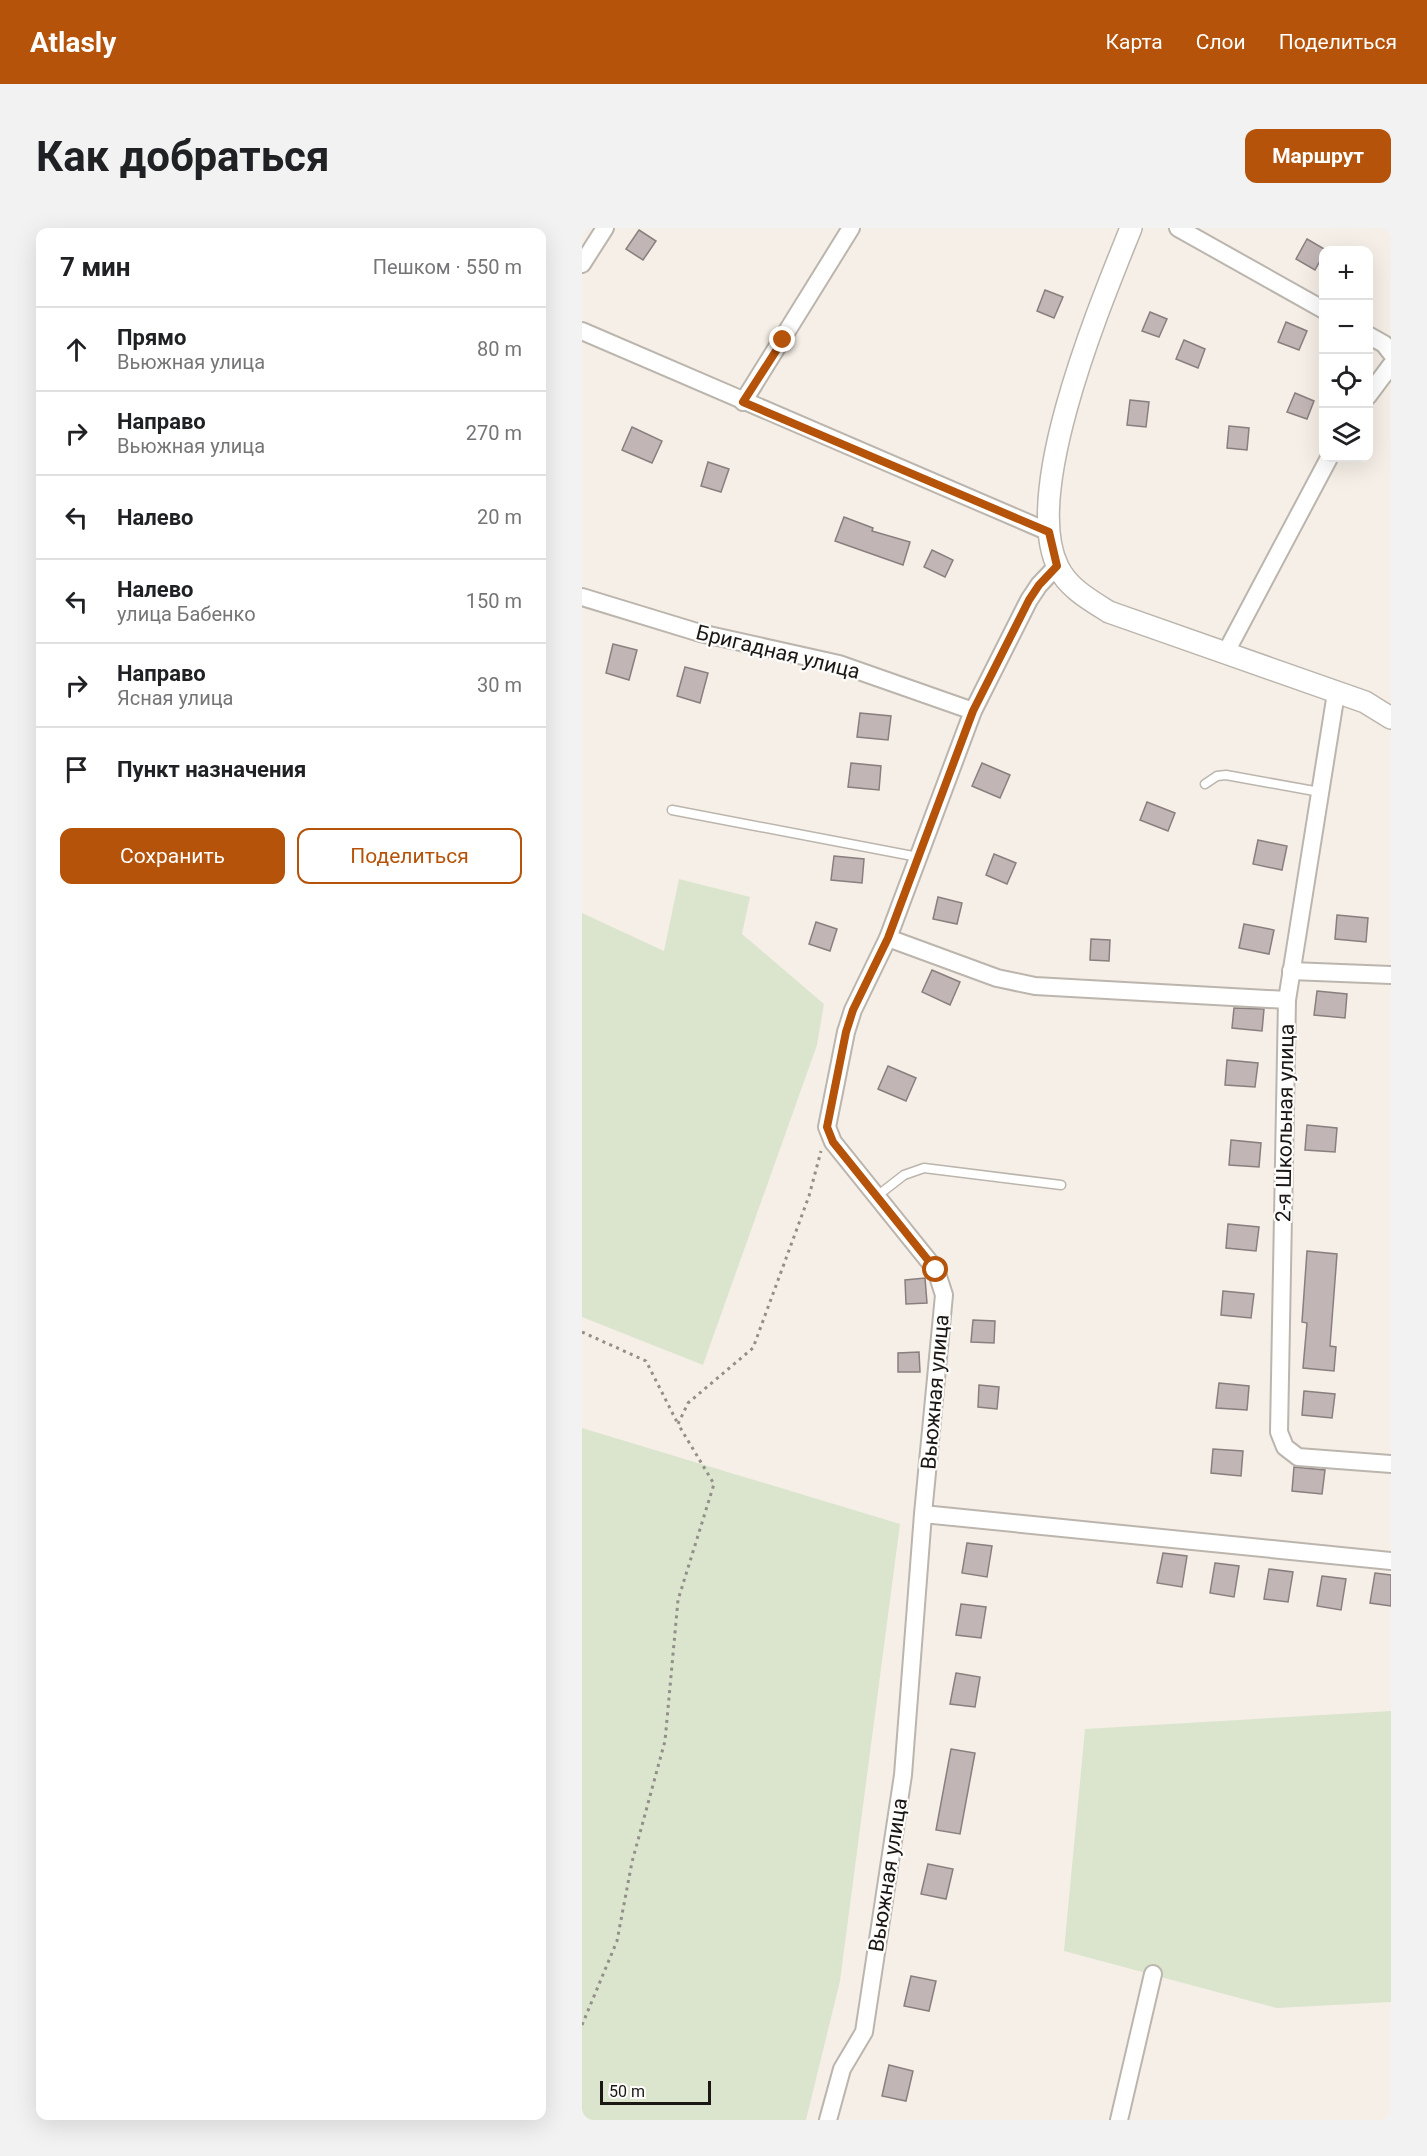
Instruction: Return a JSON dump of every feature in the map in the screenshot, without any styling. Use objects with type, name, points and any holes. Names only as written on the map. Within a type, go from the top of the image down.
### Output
[{"type":"street","points":[[582,264],[605,228]]},
{"type":"street","points":[[743,402],[850,228]]},
{"type":"street","points":[[1131,228],[1081,355],[1055,462],[1049,532],[1057,566],[1078,591],[1109,612],[1365,702],[1391,718]]},
{"type":"street","points":[[1178,228],[1319,308]]},
{"type":"street","points":[[582,331],[1049,532]]},
{"type":"street","points":[[1373,338],[1384,344],[1391,353]]},
{"type":"street","points":[[1373,389],[1391,365]]},
{"type":"street","points":[[1225,654],[1327,462]]},
{"type":"street","points":[[827,1127],[846,1032],[853,1010],[888,938],[973,711],[1029,600],[1039,585],[1057,566]]},
{"type":"street","name":"Бригадная улица","points":[[582,597],[700,633],[839,664],[973,711]]},
{"type":"street","name":"2-я Школьная улица","points":[[1336,693],[1287,1000],[1279,1432],[1284,1447],[1298,1457],[1391,1464]]},
{"type":"street","points":[[888,938],[997,978],[1035,986],[1287,1000]]},
{"type":"street","points":[[1291,971],[1391,975]]},
{"type":"street","name":"Вьюжная улица","points":[[827,1127],[833,1142],[936,1270],[943,1288],[903,1775],[864,2032],[842,2069],[828,2120]]},
{"type":"street","points":[[923,1514],[1391,1561]]},
{"type":"street","points":[[1119,2120],[1153,1974]]},
{"type":"lane","points":[[1205,784],[1217,776],[1226,775],[1320,792]]},
{"type":"lane","points":[[672,810],[918,857]]},
{"type":"lane","points":[[877,1196],[904,1175],[924,1168],[1061,1185]]},
{"type":"path","points":[[678,1424],[688,1403],[753,1348],[809,1196],[827,1127]]},
{"type":"path","points":[[582,1332],[646,1361],[678,1424],[714,1484],[678,1600],[665,1741],[632,1862],[617,1941],[582,2025]]},
{"type":"green space","points":[[679,879],[750,897],[742,934],[824,1004],[817,1045],[703,1365],[582,1317],[582,913],[664,951]]},
{"type":"green space","points":[[582,1428],[900,1524],[840,1981],[806,2120],[582,2120]]},
{"type":"green space","points":[[1391,1711],[1391,2002],[1277,2008],[1064,1951],[1085,1729]]},
{"type":"building","points":[[639,230],[656,241],[643,260],[626,249]]},
{"type":"building","points":[[1307,239],[1319,246],[1319,263],[1315,270],[1296,259]]},
{"type":"building","points":[[1045,290],[1063,297],[1054,318],[1037,311]]},
{"type":"building","points":[[1150,312],[1167,319],[1159,337],[1142,331]]},
{"type":"building","points":[[1286,322],[1307,331],[1299,350],[1278,342]]},
{"type":"building","points":[[1184,340],[1205,349],[1198,368],[1176,359]]},
{"type":"building","points":[[1295,393],[1314,401],[1307,419],[1287,412]]},
{"type":"building","points":[[1130,400],[1149,402],[1146,427],[1127,425]]},
{"type":"building","points":[[1229,426],[1249,428],[1247,450],[1227,448]]},
{"type":"building","points":[[632,427],[662,441],[652,463],[622,450]]},
{"type":"building","points":[[708,462],[729,469],[721,492],[701,486]]},
{"type":"building","points":[[844,517],[873,528],[872,531],[910,542],[903,565],[835,541]]},
{"type":"building","points":[[932,550],[953,560],[945,577],[924,567]]},
{"type":"building","points":[[613,644],[637,650],[629,680],[606,673]]},
{"type":"building","points":[[685,667],[708,673],[700,703],[677,696]]},
{"type":"building","points":[[860,713],[891,716],[888,740],[857,737]]},
{"type":"building","points":[[851,763],[881,766],[879,790],[848,787]]},
{"type":"building","points":[[982,763],[1010,775],[1000,798],[972,786]]},
{"type":"building","points":[[1147,802],[1175,813],[1168,831],[1140,820]]},
{"type":"building","points":[[1258,840],[1287,846],[1282,870],[1253,864]]},
{"type":"building","points":[[994,854],[1016,863],[1007,884],[986,875]]},
{"type":"building","points":[[834,856],[864,859],[862,883],[831,880]]},
{"type":"building","points":[[938,897],[962,903],[957,924],[933,919]]},
{"type":"building","points":[[1337,915],[1368,918],[1366,942],[1335,939]]},
{"type":"building","points":[[816,922],[837,929],[830,951],[809,944]]},
{"type":"building","points":[[1244,924],[1274,930],[1269,954],[1239,948]]},
{"type":"building","points":[[1091,939],[1110,940],[1109,961],[1090,960]]},
{"type":"building","points":[[932,970],[960,982],[950,1005],[922,992]]},
{"type":"building","points":[[1317,991],[1347,994],[1345,1018],[1314,1015]]},
{"type":"building","points":[[1234,1008],[1264,1009],[1262,1031],[1232,1028]]},
{"type":"building","points":[[1227,1060],[1258,1063],[1255,1087],[1225,1085]]},
{"type":"building","points":[[888,1066],[916,1078],[906,1101],[878,1089]]},
{"type":"building","points":[[1307,1125],[1337,1128],[1335,1152],[1305,1150]]},
{"type":"building","points":[[1231,1140],[1261,1143],[1259,1167],[1229,1165]]},
{"type":"building","points":[[1228,1224],[1259,1227],[1256,1251],[1226,1248]]},
{"type":"building","points":[[1307,1251],[1337,1254],[1330,1346],[1336,1347],[1334,1371],[1303,1368],[1307,1323],[1302,1322]]},
{"type":"building","points":[[925,1278],[927,1303],[906,1304],[905,1280]]},
{"type":"building","points":[[1223,1291],[1254,1294],[1251,1318],[1221,1315]]},
{"type":"building","points":[[973,1320],[995,1321],[994,1343],[971,1342]]},
{"type":"building","points":[[919,1352],[920,1372],[898,1372],[898,1353]]},
{"type":"building","points":[[1219,1383],[1249,1386],[1247,1410],[1216,1408]]},
{"type":"building","points":[[979,1385],[999,1387],[997,1409],[978,1407]]},
{"type":"building","points":[[1304,1391],[1335,1394],[1332,1418],[1302,1415]]},
{"type":"building","points":[[1213,1449],[1243,1451],[1241,1476],[1211,1473]]},
{"type":"building","points":[[1294,1467],[1325,1470],[1322,1494],[1292,1491]]},
{"type":"building","points":[[967,1543],[992,1546],[987,1577],[962,1573]]},
{"type":"building","points":[[1163,1553],[1187,1556],[1182,1587],[1157,1583]]},
{"type":"building","points":[[1215,1563],[1239,1566],[1234,1597],[1210,1593]]},
{"type":"building","points":[[1269,1569],[1293,1572],[1288,1602],[1264,1599]]},
{"type":"building","points":[[1375,1573],[1391,1575],[1391,1606],[1370,1603]]},
{"type":"building","points":[[1322,1576],[1346,1579],[1341,1610],[1317,1606]]},
{"type":"building","points":[[961,1604],[986,1607],[981,1638],[956,1635]]},
{"type":"building","points":[[956,1673],[980,1677],[975,1707],[950,1704]]},
{"type":"building","points":[[951,1749],[975,1753],[960,1834],[936,1830]]},
{"type":"building","points":[[928,1864],[953,1869],[946,1899],[921,1894]]},
{"type":"building","points":[[911,1976],[936,1981],[929,2011],[904,2006]]},
{"type":"building","points":[[889,2065],[913,2071],[906,2101],[882,2096]]},
{"type":"route","points":[[783,340],[743,402],[1049,532],[1057,566],[1039,585],[1029,600],[973,711],[888,938],[853,1010],[846,1032],[827,1127],[833,1142],[936,1270]]}]
